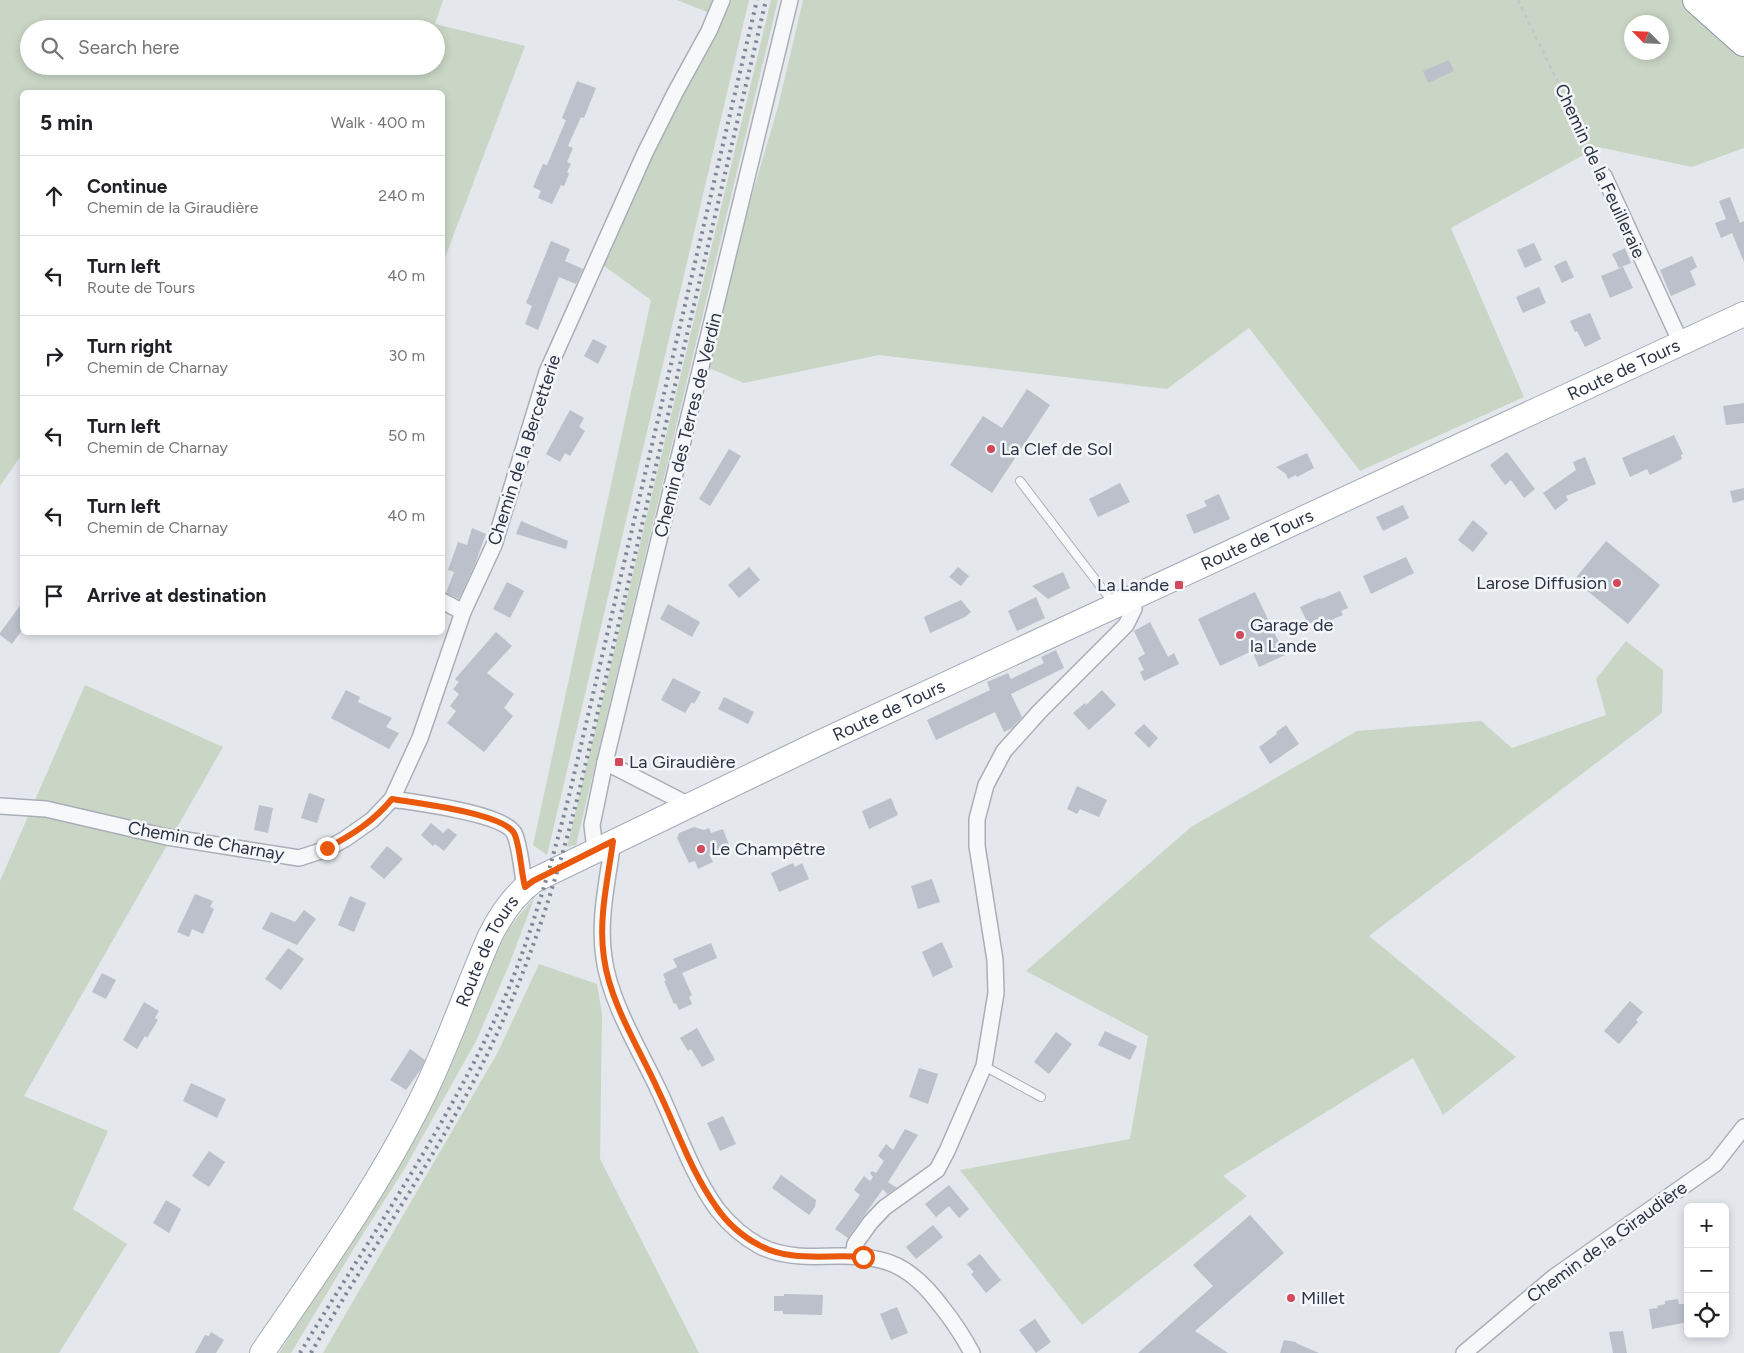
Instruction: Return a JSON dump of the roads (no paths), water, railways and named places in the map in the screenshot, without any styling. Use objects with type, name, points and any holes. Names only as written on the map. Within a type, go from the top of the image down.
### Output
[{"type":"highway","points":[[1697,0],[1744,42]]},
{"type":"highway","points":[[1732,0],[1744,11]]},
{"type":"main road","name":"Route de Tours","points":[[262,1353],[361,1204],[402,1135],[443,1052],[490,936],[508,906],[533,881],[689,805],[1744,314]]},
{"type":"street","name":"Chemin de la Bercetterie","points":[[392,799],[420,738],[464,612],[494,545],[536,404],[557,349],[645,153],[709,31],[722,0]]},
{"type":"street","name":"Chemin des Terres de Verdin","points":[[604,846],[592,825],[605,762],[790,0]]},
{"type":"street","name":"Chemin de la Feuilleraie","points":[[1604,176],[1681,343]]},
{"type":"street","points":[[853,1256],[856,1244],[870,1223],[884,1208],[937,1170],[948,1151],[984,1066],[996,993],[995,960],[977,846],[977,819],[986,785],[1004,751],[1040,711],[1126,625],[1134,609],[1124,602]]},
{"type":"street","points":[[445,603],[464,612]]},
{"type":"street","points":[[605,762],[689,805]]},
{"type":"street","points":[[392,799],[477,814],[505,825],[515,834],[525,887]]},
{"type":"street","name":"Chemin de Charnay","points":[[0,806],[46,809],[167,837],[299,858],[345,839],[372,820],[392,799]]},
{"type":"street","points":[[604,846],[603,955],[605,968],[623,1018],[694,1168],[706,1192],[718,1209],[740,1233],[770,1250],[797,1256],[853,1256],[903,1268],[921,1281],[959,1331],[972,1353]]},
{"type":"street","name":"Chemin de la Giraudière","points":[[1464,1353],[1554,1277],[1715,1164],[1744,1127]]},
{"type":"lane","points":[[1020,480],[1124,602]]},
{"type":"lane","points":[[984,1066],[1041,1096]]},
{"type":"railway","points":[[300,1353],[437,1130],[486,1038],[508,990],[526,942],[569,796],[757,0]]},
{"type":"railway","points":[[311,1353],[431,1157],[469,1090],[504,1019],[533,947],[557,873],[578,796],[766,0]]},
{"type":"place","name":"La Clef de Sol","points":[[991,449]]},
{"type":"place","name":"Larose Diffusion","points":[[1617,583]]},
{"type":"place","name":"La Lande","points":[[1179,585]]},
{"type":"place","name":"Garage de la Lande","points":[[1240,635]]},
{"type":"place","name":"La Giraudière","points":[[619,762]]},
{"type":"place","name":"Le Champêtre","points":[[701,849]]},
{"type":"place","name":"Millet","points":[[1291,1298]]}]
